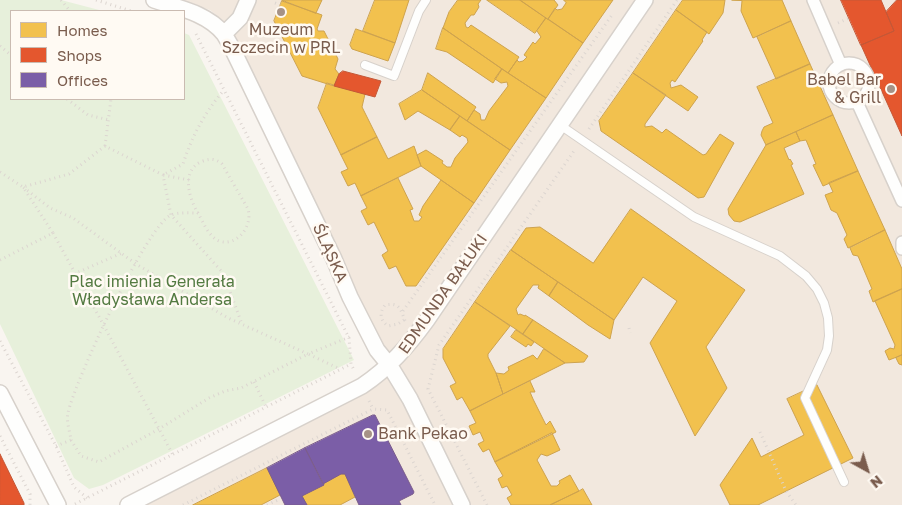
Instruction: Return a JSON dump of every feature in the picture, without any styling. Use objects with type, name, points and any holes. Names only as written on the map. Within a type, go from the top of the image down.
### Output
[{"type":"street","name":"ŚLĄSKA","points":[[154,0],[201,15],[213,23],[232,46],[328,246],[350,297],[377,350],[390,366],[410,399],[462,505]]},
{"type":"street","points":[[224,34],[240,18],[248,0]]},
{"type":"street","name":"EDMUNDA BAŁUKI","points":[[128,505],[362,386],[390,366],[427,320],[645,0]]},
{"type":"street","points":[[813,0],[842,65]]},
{"type":"street","points":[[855,64],[861,67],[868,78],[867,92],[857,102],[845,103],[839,101],[831,91],[829,79],[836,68],[842,65],[855,64]]},
{"type":"street","points":[[857,102],[902,201]]},
{"type":"street","points":[[902,242],[902,249]]},
{"type":"street","points":[[0,393],[58,505]]},
{"type":"lane","points":[[365,65],[394,76],[426,0]]},
{"type":"lane","points":[[560,125],[694,217],[780,256],[806,276],[817,289],[824,303],[828,318],[829,336],[827,350],[806,398],[844,482]]},
{"type":"path","points":[[61,0],[69,10]]},
{"type":"path","points":[[96,0],[128,10]]},
{"type":"path","points":[[487,505],[428,390],[439,345],[677,0]]},
{"type":"path","points":[[275,3],[280,5]]},
{"type":"path","points":[[403,311],[399,307],[389,304],[385,305],[380,314],[384,324],[388,326],[392,327],[404,320],[403,311],[617,8]]},
{"type":"path","points":[[72,505],[351,364],[348,338],[196,32],[190,30]]},
{"type":"path","points":[[0,46],[10,54]]},
{"type":"path","points":[[163,175],[183,164],[190,141],[210,107],[224,90]]},
{"type":"path","points":[[69,100],[88,115],[109,120]]},
{"type":"path","points":[[23,187],[69,174],[105,146],[112,100]]},
{"type":"path","points":[[105,146],[163,175],[188,180]]},
{"type":"path","points":[[210,159],[217,160],[222,164],[248,209],[249,224],[238,237],[230,241],[219,241],[210,233],[198,212],[188,190],[191,170],[195,164],[210,159]]},
{"type":"path","points":[[0,172],[50,208],[73,218],[136,264],[242,325],[340,370]]},
{"type":"path","points":[[163,175],[171,214],[223,273],[242,325]]},
{"type":"path","points":[[23,187],[52,233],[103,324],[173,455]]},
{"type":"path","points":[[198,212],[171,214],[148,242],[103,324],[75,391],[67,416],[71,440],[81,456],[98,462],[159,429],[208,398],[225,391],[241,388],[308,354],[348,338]]},
{"type":"path","points":[[0,260],[52,233]]},
{"type":"path","points":[[74,274],[122,253]]},
{"type":"path","points":[[629,328],[630,333]]},
{"type":"path","points":[[0,341],[56,446],[74,487],[87,498]]},
{"type":"path","points":[[434,341],[439,345]]},
{"type":"path","points":[[254,382],[266,407]]},
{"type":"path","points":[[183,505],[373,409],[387,410],[435,505]]},
{"type":"path","points":[[760,432],[786,491],[796,505]]},
{"type":"path","points":[[0,436],[30,494],[30,505]]},
{"type":"path","points":[[56,446],[71,440]]},
{"type":"path","points":[[267,505],[280,499]]},
{"type":"shaded area","points":[[177,0],[902,0],[902,505],[138,505],[395,366],[366,315],[351,277],[256,86],[234,34],[225,22],[210,10]]},
{"type":"green space","name":"Plac imienia Generała Władysława Andersa","points":[[0,0],[61,0],[99,10],[10,10],[10,100],[185,100],[185,33],[189,35],[354,360],[103,485],[89,489],[74,478],[0,324]]},
{"type":"building: Homes","points":[[282,0],[322,0],[316,13]]},
{"type":"building: Homes","points":[[375,0],[409,0],[395,43],[363,31]]},
{"type":"building: Homes","points":[[458,0],[481,0],[474,15],[471,15],[465,23],[466,27],[468,28],[471,25],[519,57],[508,73],[443,28],[449,12]]},
{"type":"building: Homes","points":[[487,0],[520,0],[546,18],[535,33]]},
{"type":"building: Homes","points":[[520,0],[554,0],[558,5],[548,19]]},
{"type":"building: Homes","points":[[564,0],[613,0],[583,43],[548,19],[555,8],[557,10],[562,9],[566,3]]},
{"type":"building: Homes","points":[[683,0],[725,0],[723,13],[709,34],[676,10]]},
{"type":"building: Homes","points":[[732,0],[782,0],[791,21],[753,38],[741,11],[742,1]]},
{"type":"building: Homes","points":[[282,1],[322,15],[317,29],[318,31],[324,31],[338,59],[335,69],[339,74],[334,86],[302,76],[274,21]]},
{"type":"building: Homes","points":[[676,10],[707,32],[675,82],[672,80],[670,83],[671,88],[681,85],[698,97],[688,111],[633,73]]},
{"type":"building: Homes","points":[[546,18],[583,43],[546,98],[508,73],[517,60],[519,62],[523,61],[527,57],[524,55],[533,42],[535,44],[541,37],[537,31]]},
{"type":"building: Homes","points":[[791,21],[810,64],[776,79],[757,37]]},
{"type":"building: Homes","points":[[443,28],[502,69],[493,83],[447,52],[436,49]]},
{"type":"building: Homes","points":[[356,29],[395,43],[388,61],[352,49],[350,45]]},
{"type":"building: Homes","points":[[810,64],[833,115],[766,145],[761,135],[762,131],[764,127],[773,123],[757,87]]},
{"type":"building: Homes","points":[[502,69],[546,98],[510,150],[467,121],[474,110],[480,114],[481,120],[485,120],[489,111],[508,86],[507,82],[501,83],[495,79]]},
{"type":"building: Homes","points":[[428,73],[476,107],[467,121],[422,90]]},
{"type":"building: Homes","points":[[633,73],[666,95],[645,124],[645,127],[652,126],[662,133],[666,129],[703,155],[706,154],[720,134],[734,143],[704,197],[698,198],[601,131],[599,121]]},
{"type":"building: Homes","points":[[327,83],[365,94],[362,107],[377,137],[341,155],[318,108]]},
{"type":"building: Homes","points":[[422,90],[460,116],[450,130],[418,111],[405,120],[399,104]]},
{"type":"building: Homes","points":[[833,115],[858,171],[823,186],[813,165],[816,164],[806,140],[800,141],[796,132]]},
{"type":"building: Homes","points":[[460,116],[510,150],[474,203],[421,166],[417,155],[426,150],[443,161],[442,163],[447,167],[451,167],[455,158],[468,142],[467,138],[462,135],[460,137],[450,130]]},
{"type":"building: Homes","points":[[796,132],[800,141],[784,148],[789,160],[793,164],[791,165],[804,194],[740,222],[734,221],[729,215],[728,209],[766,145]]},
{"type":"building: Homes","points":[[377,137],[388,159],[414,146],[421,166],[361,196],[355,183],[348,186],[341,172],[348,169],[341,155]]},
{"type":"building: Homes","points":[[858,171],[885,230],[848,248],[844,239],[847,235],[837,213],[831,210],[825,195],[833,192],[829,183]]},
{"type":"building: Homes","points":[[398,178],[413,209],[410,210],[414,221],[419,221],[422,217],[419,215],[423,206],[441,180],[474,203],[416,286],[406,286],[396,266],[389,269],[382,255],[388,251],[374,222],[368,225],[361,211],[367,208],[361,196]]},
{"type":"building: Homes","points":[[631,209],[745,290],[706,347],[727,388],[695,436],[650,343],[677,301],[643,277],[614,320],[511,250],[526,228],[540,227],[593,263]]},
{"type":"building: Homes","points":[[885,230],[902,269],[902,289],[873,302],[869,291],[872,289],[858,256],[853,255],[850,248]]},
{"type":"building: Homes","points":[[511,250],[558,282],[549,296],[538,288],[539,285],[533,285],[516,309],[518,315],[525,315],[533,320],[523,334],[475,302]]},
{"type":"building: Homes","points":[[558,282],[614,320],[610,339],[549,296]]},
{"type":"building: Homes","points":[[902,289],[902,355],[889,360],[885,351],[890,348],[894,349],[895,345],[875,301]]},
{"type":"building: Homes","points":[[475,302],[510,326],[488,354],[503,394],[470,411],[462,397],[457,400],[450,386],[456,383],[443,358],[443,349]]},
{"type":"building: Homes","points":[[533,320],[588,356],[584,362],[565,363],[523,334]]},
{"type":"building: Homes","points":[[516,330],[534,342],[531,346],[528,344],[526,347],[511,337]]},
{"type":"building: Homes","points":[[544,349],[565,363],[503,394],[496,373],[504,374],[509,370],[508,367],[533,355],[537,359]]},
{"type":"building: Homes","points":[[902,355],[902,365],[899,364],[896,358]]},
{"type":"building: Homes","points":[[530,381],[535,392],[530,392],[546,425],[550,421],[556,432],[495,462],[489,449],[483,452],[478,444],[484,441],[480,432],[473,435],[469,426],[476,423],[470,411]]},
{"type":"building: Homes","points":[[817,385],[853,458],[758,505],[730,505],[720,485],[752,438],[761,457],[804,435],[787,399]]},
{"type":"building: Homes","points":[[552,433],[560,450],[547,456],[541,454],[537,460],[551,486],[557,486],[560,483],[559,481],[570,475],[579,491],[550,505],[511,505],[507,498],[512,495],[507,486],[502,488],[498,479],[503,476],[495,462]]},
{"type":"building: Homes","points":[[267,468],[280,495],[261,505],[193,505]]},
{"type":"building: Homes","points":[[341,474],[345,474],[355,497],[340,505],[307,505],[302,496]]},
{"type":"building: Homes","points":[[583,489],[592,505],[550,505],[579,491]]},
{"type":"building: Shops","points":[[841,0],[881,0],[894,31],[861,45]]},
{"type":"building: Shops","points":[[897,0],[902,0],[902,136],[861,45],[894,31],[886,12]]},
{"type":"building: Shops","points":[[343,71],[381,81],[375,97],[334,86],[339,74]]},
{"type":"building: Shops","points":[[0,454],[24,503],[24,505],[0,505]]},
{"type":"building: Offices","points":[[375,415],[414,492],[399,501],[401,505],[359,505],[345,474],[341,474],[323,484],[305,448]]},
{"type":"building: Offices","points":[[305,448],[324,485],[302,496],[307,505],[285,505],[267,468]]},
{"type":"place","name":"Muzeum Szczecin w PRL","points":[[281,12]]},
{"type":"place","name":"Babel Bar & Grill","points":[[891,89]]},
{"type":"place","name":"Bank Pekao","points":[[368,434]]}]
